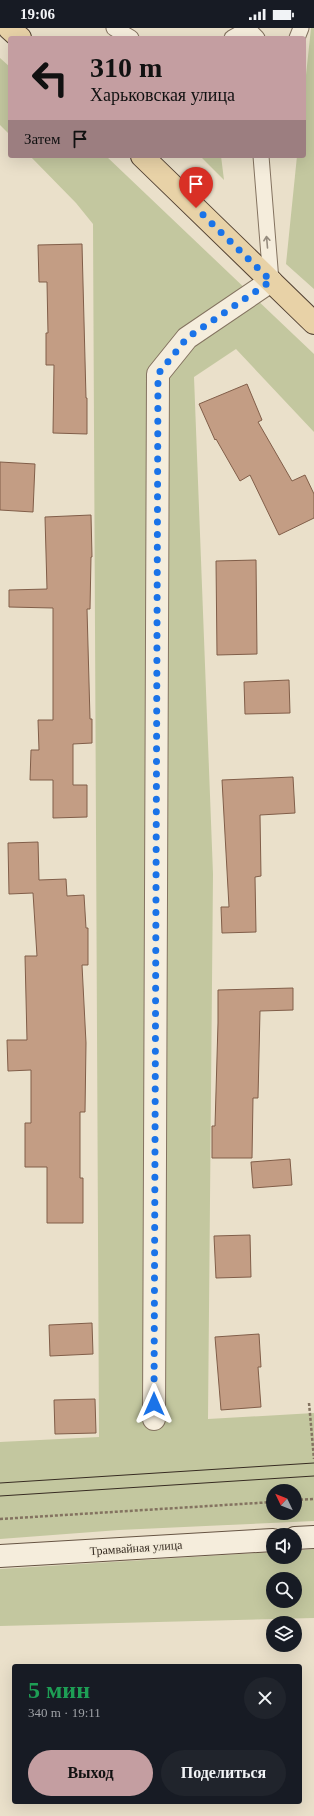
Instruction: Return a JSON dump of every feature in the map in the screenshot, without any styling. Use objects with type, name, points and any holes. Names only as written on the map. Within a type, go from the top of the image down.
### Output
[{"type":"main road","points":[[9,28],[18,36]]},
{"type":"main road","points":[[144,158],[314,323]]},
{"type":"street","points":[[154,1419],[158,374],[187,338],[271,281]]},
{"type":"street","points":[[302,1538],[314,1537]]},
{"type":"street","name":"Трамвайная улица","points":[[0,1556],[266,1540]]},
{"type":"lane","points":[[114,28],[128,36]]},
{"type":"lane","points":[[238,36],[251,32]]},
{"type":"lane","points":[[261,158],[271,281]]},
{"type":"path","points":[[309,1403],[314,1459]]},
{"type":"path","points":[[302,1500],[314,1499]]},
{"type":"path","points":[[0,1519],[266,1502]]},
{"type":"green space","points":[[311,28],[314,28],[314,289],[286,264],[297,158],[306,158],[306,75]]},
{"type":"green space","points":[[0,58],[8,65],[8,133],[0,125]]},
{"type":"green space","points":[[32,158],[108,158],[314,354],[314,432],[236,349],[194,377],[213,874],[208,1419],[314,1413],[314,1521],[119,1530],[0,1539],[0,1442],[99,1437],[93,224],[76,203]]},
{"type":"green space","points":[[202,158],[221,158],[224,180]]},
{"type":"green space","points":[[314,1549],[314,1618],[302,1618],[302,1616],[266,1616],[266,1619],[0,1626],[0,1569],[266,1552],[266,1564],[302,1564],[302,1550]]},
{"type":"building","points":[[82,244],[87,434],[53,433],[54,365],[46,365],[46,333],[48,333],[47,282],[39,282],[38,245]]},
{"type":"building","points":[[247,384],[262,420],[258,422],[292,481],[305,475],[314,494],[314,518],[279,535],[250,475],[240,481],[216,439],[215,440],[199,404]]},
{"type":"building","points":[[0,462],[35,464],[33,512],[0,510]]},
{"type":"building","points":[[91,515],[92,557],[90,609],[87,609],[92,743],[73,744],[73,785],[87,785],[87,817],[53,818],[53,780],[30,780],[31,750],[39,750],[38,720],[53,720],[53,608],[9,607],[9,590],[47,589],[45,517]]},
{"type":"building","points":[[256,560],[257,654],[217,655],[216,561]]},
{"type":"building","points":[[289,680],[290,713],[245,714],[244,682]]},
{"type":"building","points":[[293,777],[295,813],[260,815],[261,876],[255,877],[256,932],[222,933],[221,907],[229,907],[222,780]]},
{"type":"building","points":[[38,842],[39,880],[66,879],[67,896],[84,895],[86,928],[88,928],[88,965],[82,965],[86,1043],[85,1112],[80,1112],[80,1178],[83,1178],[83,1223],[47,1223],[47,1167],[25,1167],[25,1123],[31,1123],[31,1070],[8,1071],[7,1040],[27,1040],[25,956],[37,956],[33,893],[9,894],[8,843]]},
{"type":"building","points":[[293,988],[293,1010],[260,1011],[258,1098],[253,1098],[252,1158],[212,1158],[212,1126],[215,1126],[218,990]]},
{"type":"building","points":[[290,1159],[292,1185],[253,1188],[251,1162]]},
{"type":"building","points":[[250,1235],[251,1277],[216,1278],[214,1236]]},
{"type":"building","points":[[92,1323],[93,1354],[50,1356],[49,1325]]},
{"type":"building","points":[[259,1334],[261,1367],[258,1367],[261,1407],[221,1410],[215,1337]]},
{"type":"building","points":[[95,1399],[96,1433],[55,1434],[54,1400]]},
{"type":"tram line","points":[[0,1483],[314,1463]]},
{"type":"tram line","points":[[0,1496],[314,1476]]},
{"type":"route","points":[[154,1404],[158,374],[187,338],[271,281],[196,208]]}]
